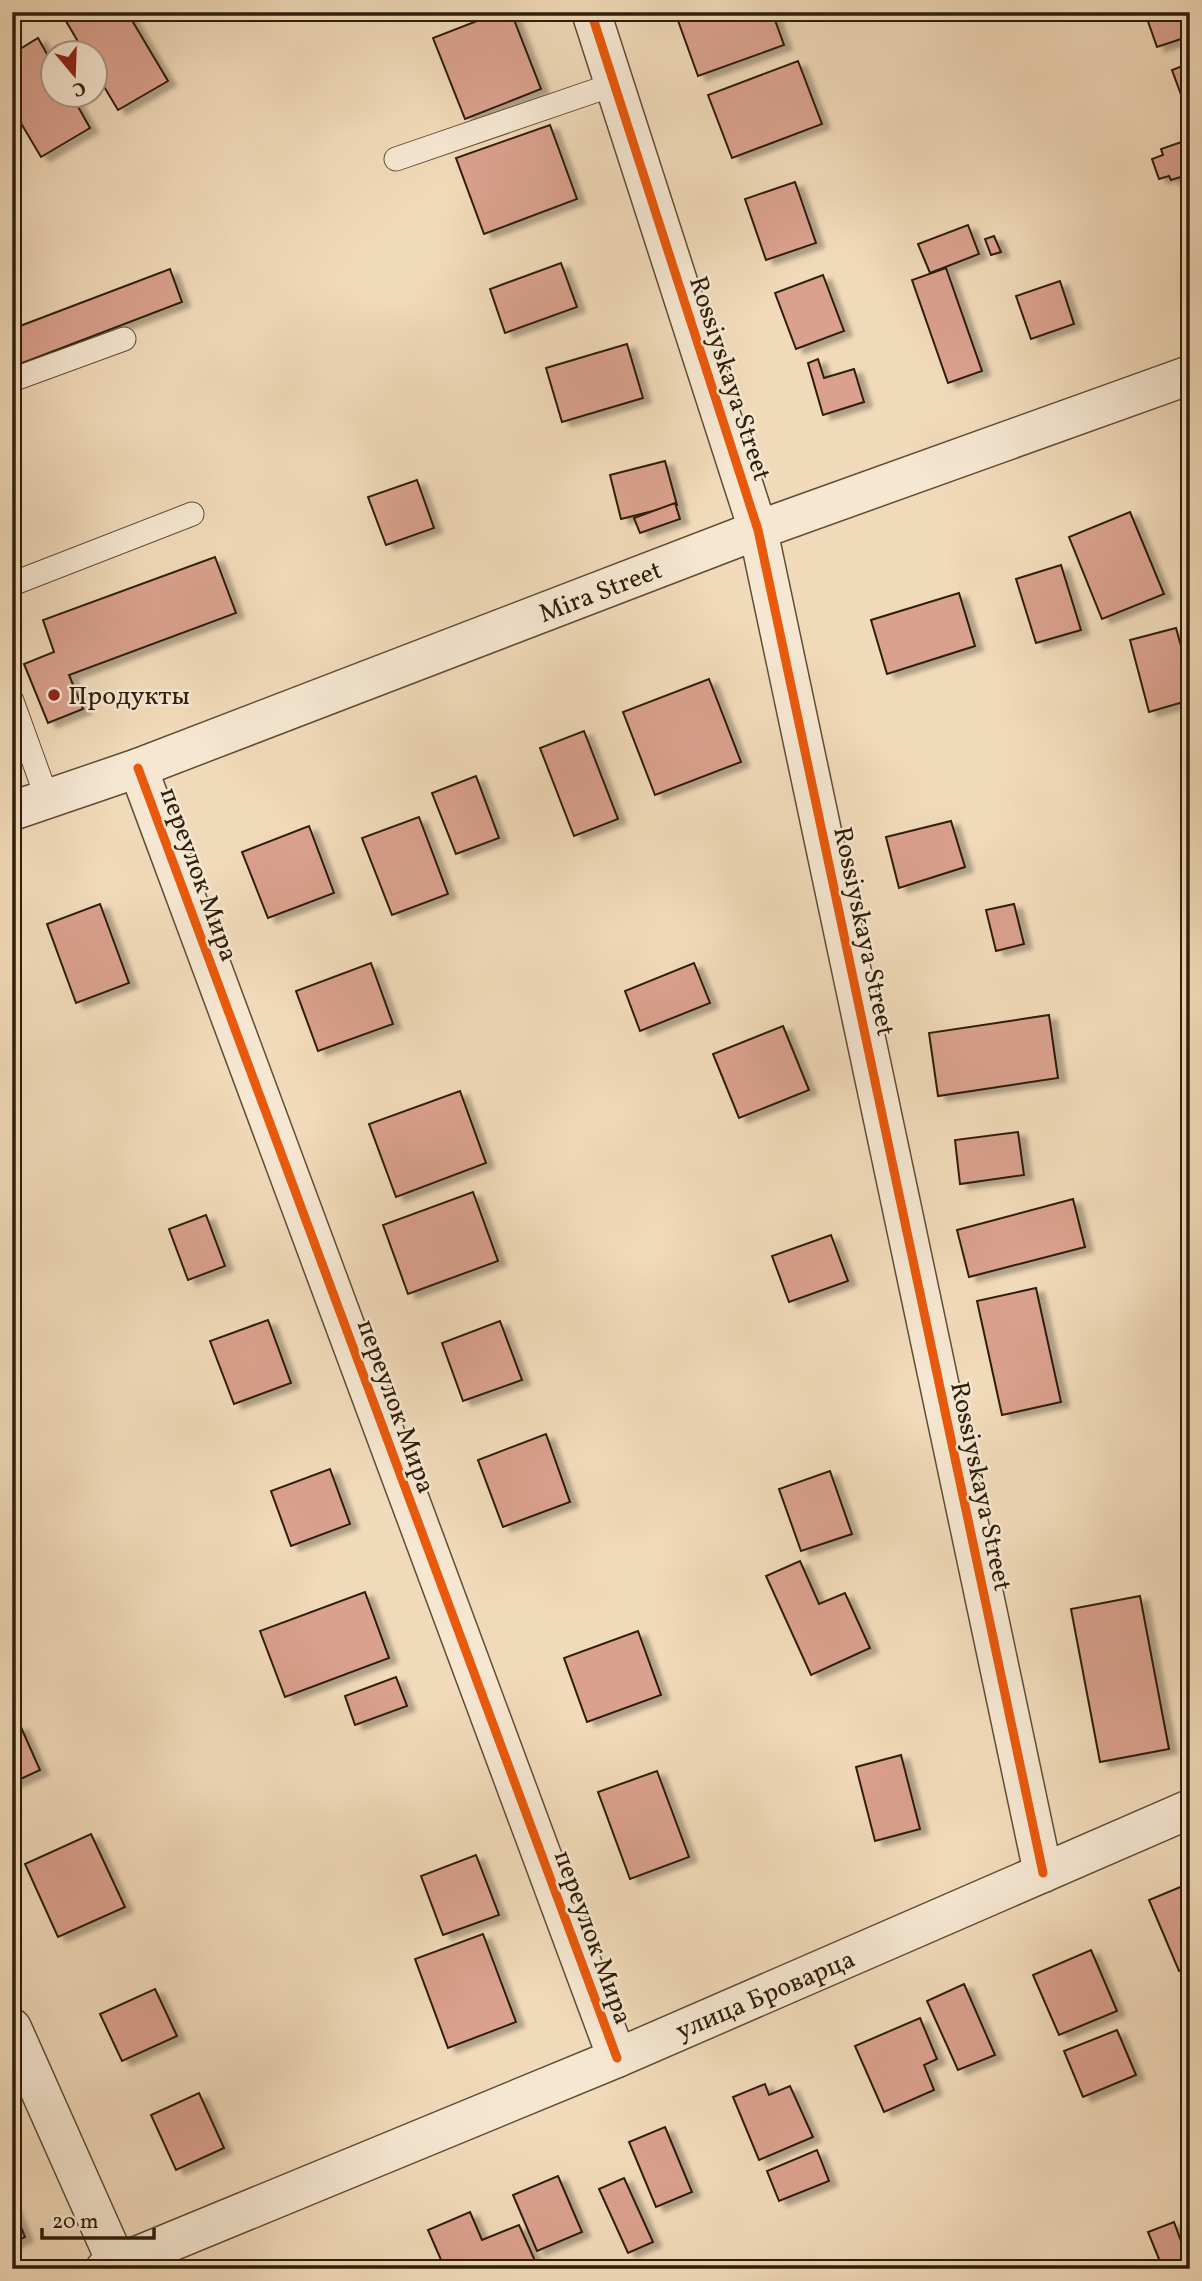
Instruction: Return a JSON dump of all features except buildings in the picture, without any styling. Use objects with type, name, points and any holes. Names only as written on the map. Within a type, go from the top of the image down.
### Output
[{"type":"street","name":"Rossiyskaya Street","points":[[591,12],[758,530],[1043,1873]]},
{"type":"street","name":"Mira Street","points":[[12,811],[138,768],[758,530],[1190,375]]},
{"type":"street","name":"переулок Мира","points":[[138,768],[617,2058]]},
{"type":"street","name":"улица Броварца","points":[[114,2267],[617,2058],[1190,1810]]},
{"type":"street","points":[[12,2028],[114,2267]]},
{"type":"lane","points":[[396,159],[615,84]]},
{"type":"lane","points":[[12,380],[124,339]]},
{"type":"lane","points":[[12,584],[192,514]]},
{"type":"lane","points":[[12,701],[47,798]]},
{"type":"cycle path","points":[[591,12],[758,530],[1043,1873]]},
{"type":"cycle path","points":[[138,768],[617,2058]]},
{"type":"place","name":"Продукты","points":[[54,695]]}]
